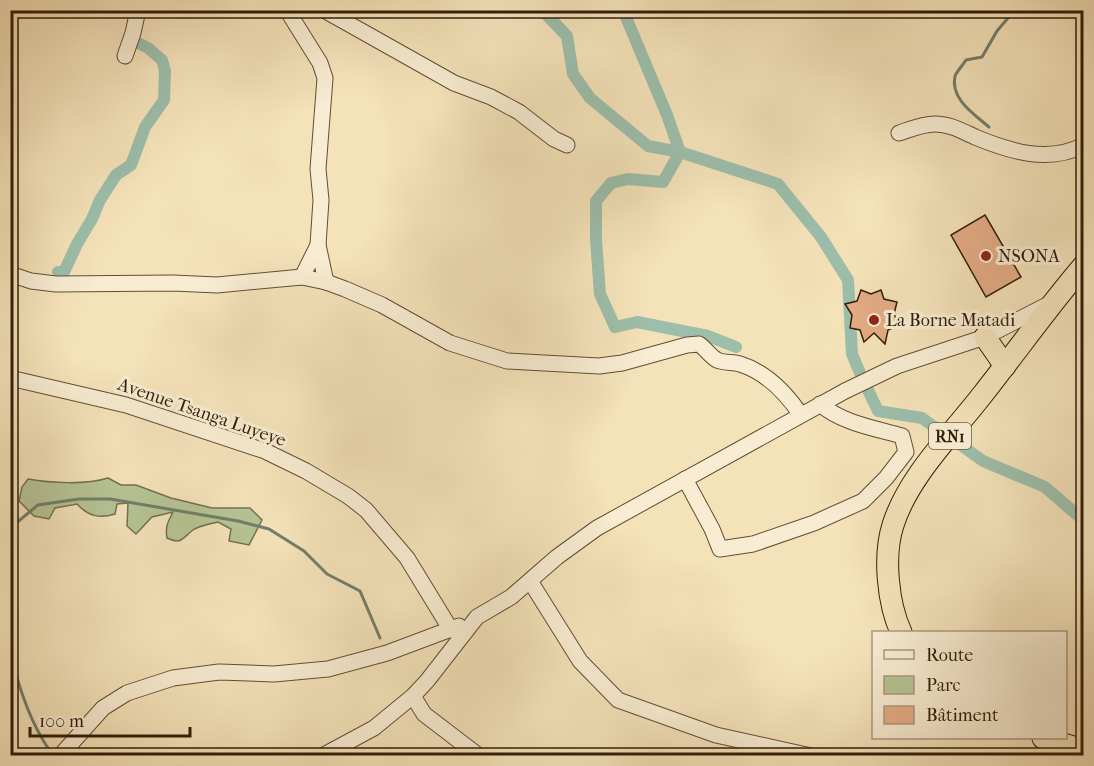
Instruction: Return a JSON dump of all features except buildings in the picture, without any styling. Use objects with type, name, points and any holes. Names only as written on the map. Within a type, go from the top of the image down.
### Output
[{"type":"highway","name":"RN1","points":[[900,631],[895,619],[887,568],[892,526],[905,497],[919,475],[1005,366],[1051,303],[1083,265]]},
{"type":"highway","points":[[985,337],[1005,366]]},
{"type":"highway","points":[[1046,739],[1083,750]]},
{"type":"street","points":[[125,56],[138,10]]},
{"type":"street","points":[[287,10],[320,63],[325,78],[318,170],[321,200],[318,245],[326,282]]},
{"type":"street","points":[[324,10],[454,83],[491,97],[519,112],[554,139],[567,145]]},
{"type":"street","points":[[899,133],[922,126],[949,126],[1004,149],[1022,153],[1063,154],[1083,146]]},
{"type":"street","points":[[302,277],[318,245]]},
{"type":"street","points":[[10,274],[31,281],[56,284],[217,285],[302,277],[326,282],[382,305],[450,343],[507,361],[599,366],[622,363],[687,345],[699,344],[719,361],[755,370],[791,400],[801,415]]},
{"type":"street","points":[[60,756],[103,708],[127,693],[173,678],[219,672],[274,674],[328,669],[387,653],[451,630],[511,597],[557,557],[597,528],[820,404],[897,366],[985,337],[1051,303]]},
{"type":"street","name":"Avenue Tsanga Luyeye","points":[[10,378],[126,405],[265,451],[306,471],[348,496],[366,510],[407,558],[451,630]]},
{"type":"street","points":[[685,479],[720,549],[753,544],[814,523],[863,501],[886,478],[906,452],[902,436],[858,424],[829,412],[820,404]]},
{"type":"street","points":[[530,581],[580,661],[618,700],[716,735],[811,756]]},
{"type":"street","points":[[322,756],[374,728],[413,696],[477,616]]},
{"type":"street","points":[[425,640],[440,662]]},
{"type":"street","points":[[413,696],[424,714],[479,756]]},
{"type":"green space","points":[[108,478],[121,485],[136,485],[171,498],[212,508],[250,508],[262,520],[249,545],[229,541],[231,529],[218,522],[195,529],[182,540],[176,541],[167,538],[166,534],[167,524],[173,512],[152,517],[136,534],[127,526],[128,503],[117,504],[115,514],[104,516],[90,514],[77,504],[55,508],[49,519],[34,516],[19,501],[22,487],[28,479],[68,483]]},
{"type":"waterway","points":[[542,10],[567,36],[573,74],[590,98],[648,146],[680,152],[778,184],[821,237],[848,280],[852,354],[860,373]]},
{"type":"waterway","points":[[623,10],[680,152],[663,182],[628,179],[611,183],[596,201],[600,294],[615,327],[637,322],[708,336],[736,347]]},
{"type":"waterway","points":[[989,127],[960,99],[954,84],[955,76],[966,60],[982,57],[997,31],[1008,18],[1007,10]]},
{"type":"waterway","points":[[58,272],[64,272],[100,200],[116,175],[131,165],[145,127],[164,100],[165,71],[162,60],[138,43]]},
{"type":"waterway","points":[[868,390],[878,411],[922,418],[940,431]]},
{"type":"waterway","points":[[958,443],[983,461],[1045,487],[1084,521]]},
{"type":"waterway","points":[[10,520],[15,524],[38,505],[79,499],[110,499],[238,521],[269,529],[304,551],[327,574],[360,591],[380,638]]},
{"type":"waterway","points":[[10,535],[15,524]]},
{"type":"waterway","points":[[10,650],[25,703],[50,751]]},
{"type":"place","name":"NSONA","points":[[986,256]]},
{"type":"place","name":"La Borne Matadi","points":[[874,320]]}]
